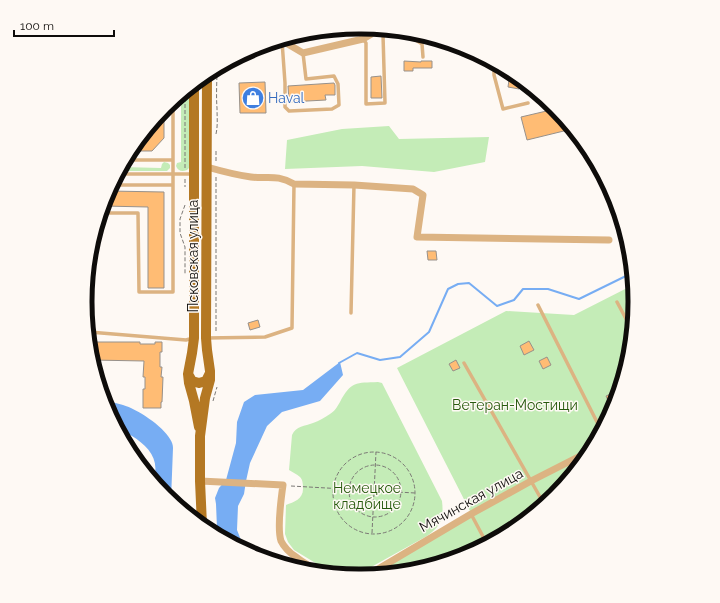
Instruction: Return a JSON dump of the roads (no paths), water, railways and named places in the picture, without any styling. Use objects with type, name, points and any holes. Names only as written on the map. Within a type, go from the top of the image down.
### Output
[{"type":"main road","name":"Псковская улица","points":[[202,517],[200,436],[210,380],[207,350],[211,338],[211,168],[207,82]]},
{"type":"main road","name":"Псковская улица","points":[[194,92],[189,174],[194,338],[188,374],[200,436]]},
{"type":"main road","points":[[188,374],[192,380],[199,383],[206,381],[210,371]]},
{"type":"main road","points":[[197,514],[200,481]]},
{"type":"street","points":[[288,44],[303,53],[364,39],[372,35]]},
{"type":"street","points":[[211,168],[251,177],[278,177],[288,180],[294,184],[354,185],[413,189],[423,195],[416,237],[609,240]]},
{"type":"street","name":"Мячинская улица","points":[[380,568],[471,514],[576,458]]},
{"type":"street","points":[[200,481],[283,485],[280,532],[282,542],[296,558],[305,563]]},
{"type":"lane","points":[[364,39],[366,43],[366,104],[385,104],[383,35]]},
{"type":"lane","points":[[416,40],[422,44],[423,57]]},
{"type":"lane","points":[[282,46],[285,83],[285,107],[289,112],[332,109],[339,105],[338,84],[334,76],[306,79],[303,53]]},
{"type":"lane","points":[[494,70],[494,75],[504,109],[528,103]]},
{"type":"lane","points":[[108,213],[138,213],[139,292],[173,292],[173,111]]},
{"type":"lane","points":[[133,160],[173,160]]},
{"type":"lane","points":[[125,174],[189,174]]},
{"type":"lane","points":[[211,338],[265,337],[292,328],[294,184]]},
{"type":"lane","points":[[119,185],[173,185]]},
{"type":"lane","points":[[352,313],[354,185]]},
{"type":"lane","points":[[617,302],[627,320]]},
{"type":"lane","points":[[538,305],[598,424]]},
{"type":"lane","points":[[95,333],[186,340],[194,338]]},
{"type":"lane","points":[[464,364],[541,498]]},
{"type":"lane","points":[[471,514],[484,538]]},
{"type":"water","points":[[340,362],[343,375],[320,401],[282,412],[267,426],[250,463],[244,494],[238,506],[237,530],[241,540],[262,550],[226,533],[217,528],[215,498],[219,488],[226,480],[236,443],[237,422],[244,402],[255,395],[303,390]]},
{"type":"water","points":[[112,402],[129,407],[142,414],[167,434],[173,448],[171,491],[155,473],[152,454],[143,444],[127,433]]},
{"type":"waterway","points":[[339,363],[357,353],[380,360],[400,357],[429,332],[448,289],[458,284],[469,283],[497,306],[514,300],[523,289],[548,289],[579,299],[626,276]]},
{"type":"place","name":"Haval","points":[[253,98]]},
{"type":"park label","name":"Ветеран-Мостищи","points":[[515,405]]},
{"type":"park label","name":"Немецкое кладбище","points":[[367,496]]}]
